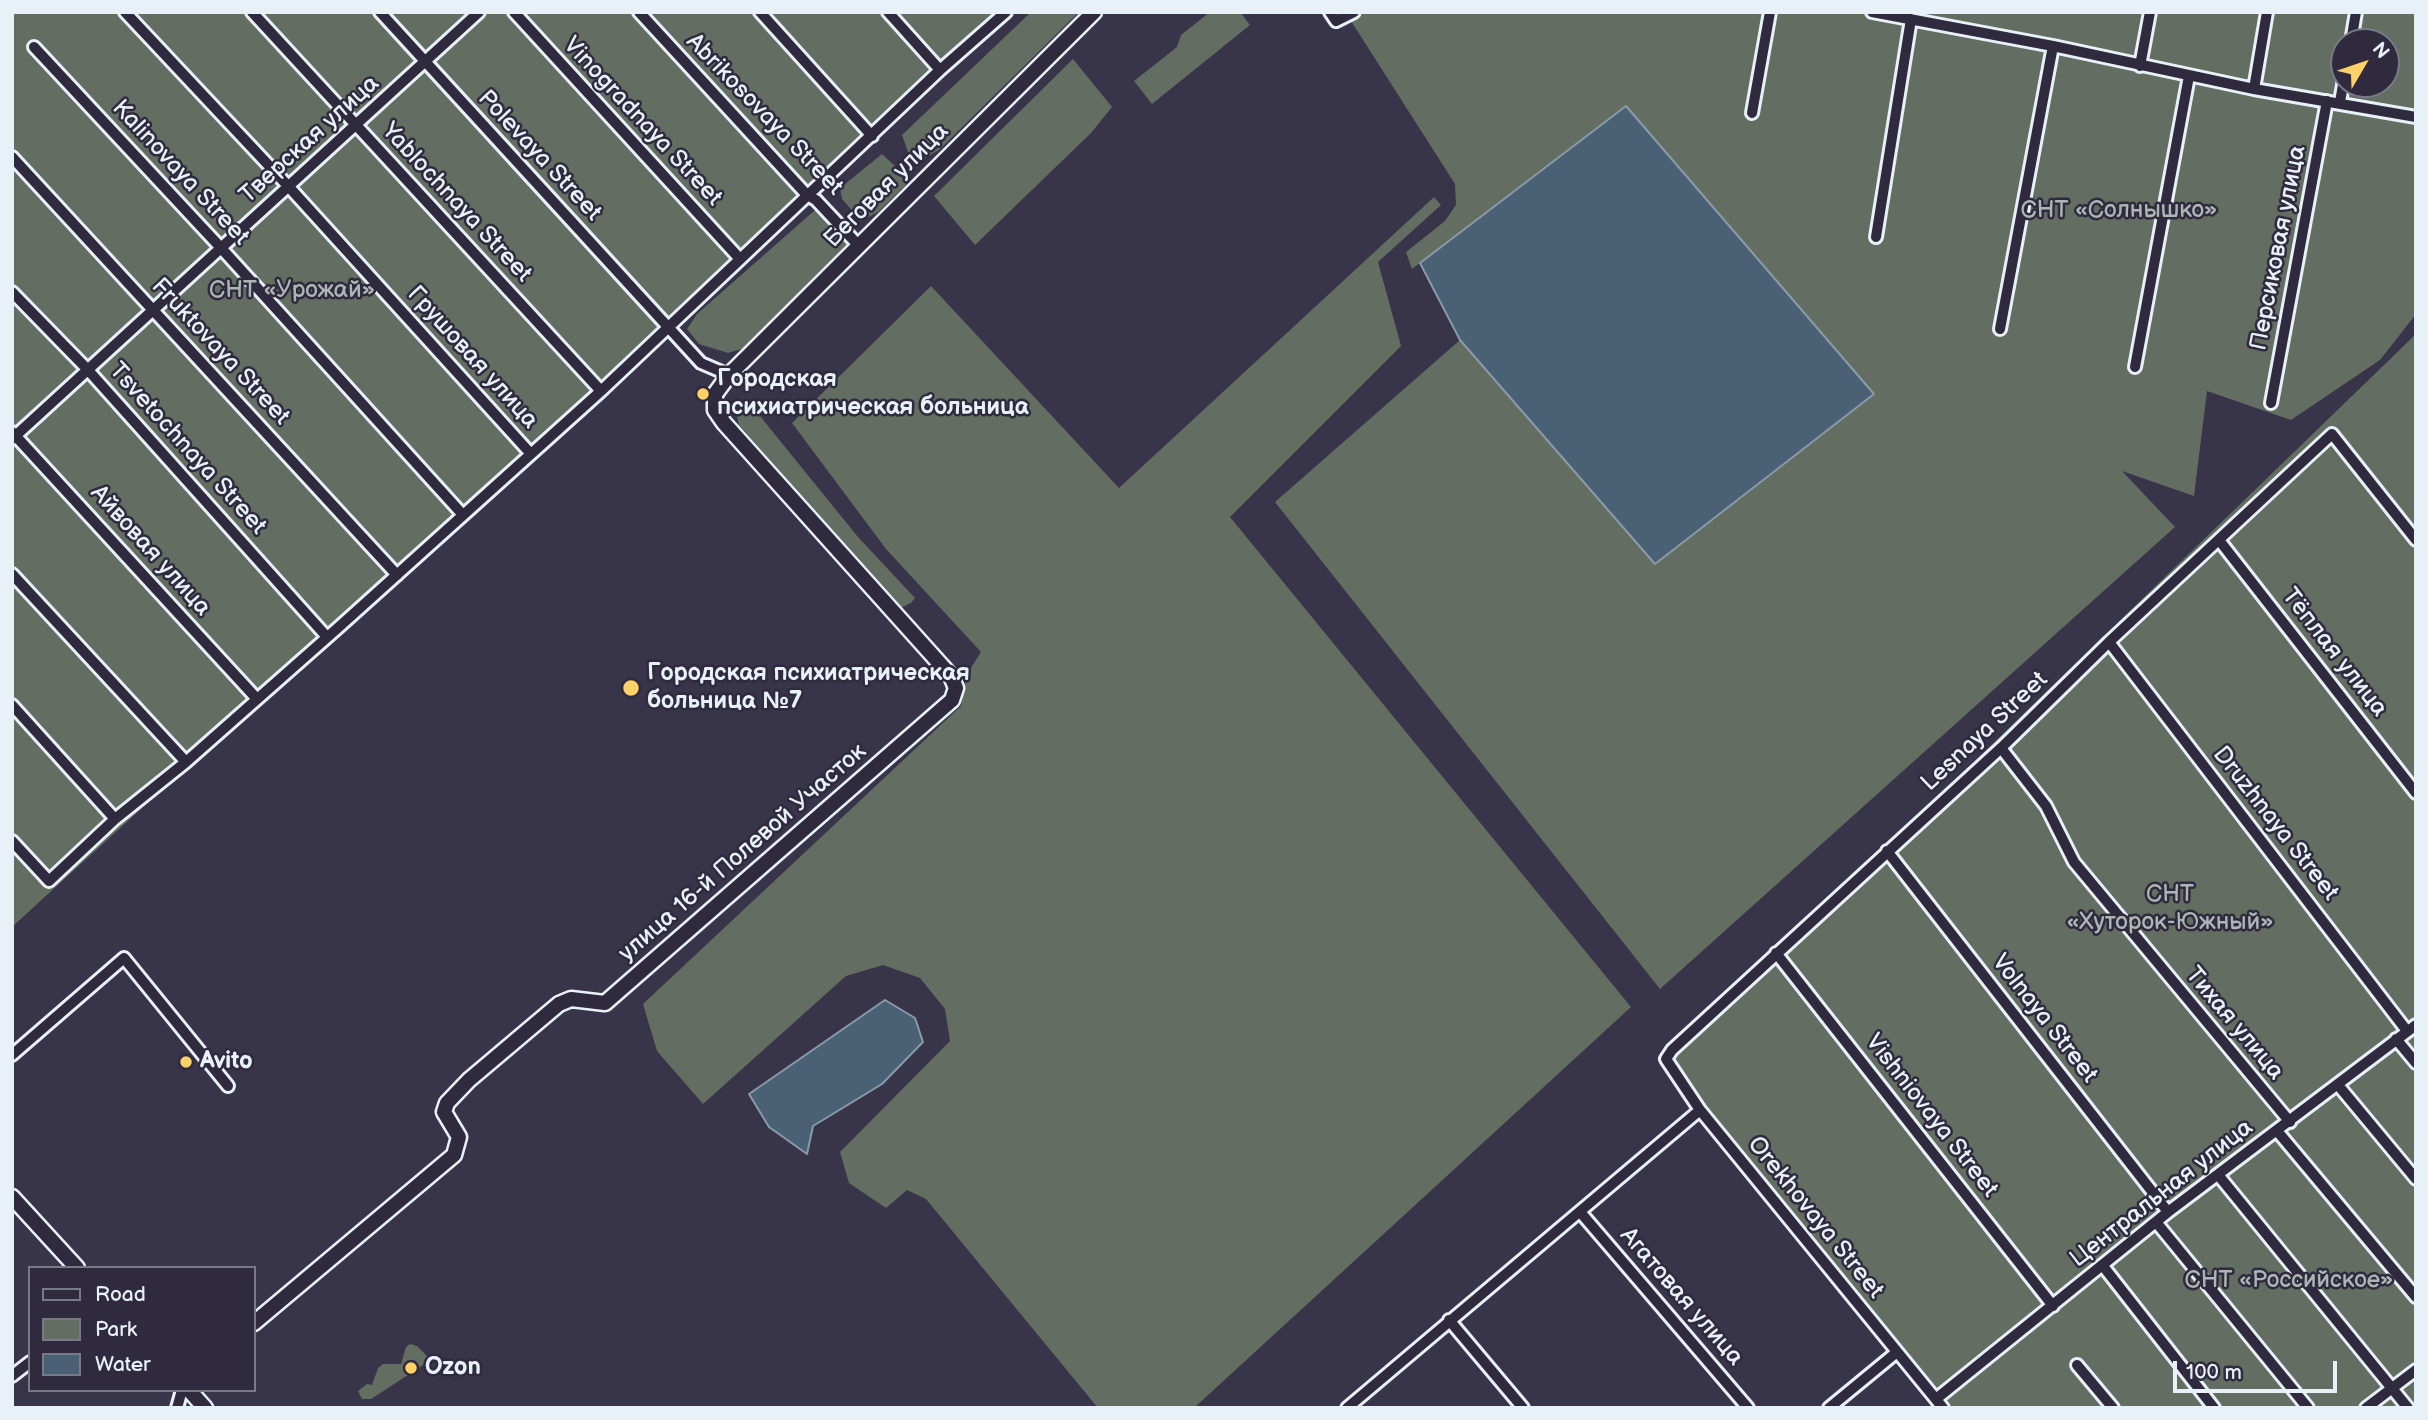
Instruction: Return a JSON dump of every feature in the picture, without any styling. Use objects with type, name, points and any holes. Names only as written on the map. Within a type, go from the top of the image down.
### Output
[{"type":"street","name":"Грушовая улица","points":[[125,12],[289,187],[531,454]]},
{"type":"street","name":"Yablochnaya Street","points":[[252,12],[601,391]]},
{"type":"street","name":"Polevaya Street","points":[[380,12],[701,363],[729,375]]},
{"type":"street","name":"Тверская улица","points":[[13,435],[154,311],[479,12]]},
{"type":"street","name":"Vinogradnaya Street","points":[[514,12],[740,259]]},
{"type":"street","name":"Abrikosovaya Street","points":[[639,12],[807,195],[816,200],[859,246]]},
{"type":"street","points":[[760,12],[872,136]]},
{"type":"street","points":[[888,12],[940,70]]},
{"type":"street","points":[[12,841],[49,881],[115,819],[186,762],[327,638],[601,391],[940,70],[1006,12]]},
{"type":"street","name":"Беговая улица","points":[[715,394],[729,375],[1094,12]]},
{"type":"street","points":[[1330,12],[1336,21],[1354,12]]},
{"type":"street","points":[[1752,113],[1770,12]]},
{"type":"street","points":[[1871,12],[2053,46],[2254,89],[2416,117]]},
{"type":"street","points":[[2140,66],[2150,12]]},
{"type":"street","points":[[2254,89],[2267,12]]},
{"type":"street","points":[[1876,237],[1911,19]]},
{"type":"street","points":[[2000,329],[2053,46]]},
{"type":"street","name":"Kalinovaya Street","points":[[34,47],[463,515]]},
{"type":"street","points":[[2135,367],[2189,76]]},
{"type":"street","points":[[2340,103],[2341,98]]},
{"type":"street","name":"Персиковая улица","points":[[2271,403],[2328,102]]},
{"type":"street","name":"Fruktovaya Street","points":[[12,157],[397,575]]},
{"type":"street","name":"Tsvetochnaya Street","points":[[12,292],[88,370],[327,638]]},
{"type":"street","name":"улица 16-й Полевой Участок","points":[[256,1322],[457,1149],[459,1137],[444,1112],[447,1102],[468,1080],[559,1004],[571,999],[605,1003],[609,1000],[952,700],[956,688],[951,676],[724,423],[715,410],[715,394]]},
{"type":"street","name":"Lesnaya Street","points":[[1667,1059],[1672,1049],[2001,747],[2332,434],[2416,540]]},
{"type":"street","name":"Айвовая улица","points":[[13,435],[257,699]]},
{"type":"street","name":"Тёплая улица","points":[[2219,540],[2416,793]]},
{"type":"street","points":[[12,574],[186,762]]},
{"type":"street","name":"Druzhnaya Street","points":[[2109,642],[2412,1028]]},
{"type":"street","points":[[12,705],[115,819]]},
{"type":"street","name":"Тихая улица","points":[[2001,747],[2046,806],[2074,862],[2290,1122]]},
{"type":"street","name":"Volnaya Street","points":[[1887,851],[2168,1212]]},
{"type":"street","name":"Vishniovaya Street","points":[[1776,953],[2053,1306]]},
{"type":"street","points":[[12,1055],[124,958],[228,1086]]},
{"type":"street","name":"Центральная улица","points":[[1939,1403],[2168,1212],[2278,1132],[2412,1028]]},
{"type":"street","points":[[2396,1039],[2416,1063]]},
{"type":"street","name":"Orekhovaya Street","points":[[1667,1059],[1700,1110],[1939,1403]]},
{"type":"street","points":[[2338,1086],[2416,1179]]},
{"type":"street","points":[[1346,1408],[1581,1213],[1700,1110]]},
{"type":"street","points":[[2278,1132],[2416,1297]]},
{"type":"street","points":[[2219,1176],[2408,1408]]},
{"type":"street","points":[[12,1197],[75,1266]]},
{"type":"street","name":"Агатовая улица","points":[[1581,1213],[1748,1408]]},
{"type":"street","points":[[2156,1222],[2308,1408]]},
{"type":"street","points":[[2103,1266],[2214,1408]]},
{"type":"street","points":[[1449,1321],[1523,1408]]},
{"type":"street","points":[[1829,1408],[1897,1352]]},
{"type":"street","points":[[12,1376],[28,1364]]},
{"type":"street","points":[[2077,1365],[2113,1408]]},
{"type":"street","points":[[2366,1408],[2416,1370]]},
{"type":"street","points":[[191,1392],[205,1408]]},
{"type":"green space","name":"СНТ «Урожай»","points":[[12,12],[1011,12],[12,927]]},
{"type":"green space","points":[[1031,12],[1079,12],[939,150],[921,160],[908,152],[902,135]]},
{"type":"green space","points":[[1210,12],[1240,12],[1250,25],[1152,104],[1134,81],[1177,47],[1181,35]]},
{"type":"green space","name":"СНТ «Солнышко»","points":[[1366,12],[2416,12],[2416,314],[2380,360],[2291,420],[2207,391],[2194,496],[2122,471],[2175,527],[1660,989],[1275,502],[1460,340],[1656,564],[1626,106],[1412,269],[1406,252],[1445,221],[1456,205],[1455,184],[1351,21]]},
{"type":"green space","points":[[1073,59],[1112,107],[1091,133],[975,245],[934,196]]},
{"type":"green space","points":[[882,154],[896,167],[906,185],[878,212],[861,221],[842,199],[840,188]]},
{"type":"green space","points":[[1434,197],[1441,205],[1378,262],[1401,346],[1230,517],[1631,1007],[1194,1408],[1098,1408],[926,1199],[907,1190],[886,1208],[849,1183],[840,1152],[950,1041],[945,1009],[920,978],[883,965],[846,976],[703,1104],[657,1051],[643,1004],[961,706],[967,674],[981,652],[886,549],[792,423],[931,286],[1119,488]]},
{"type":"green space","points":[[815,210],[841,233],[847,245],[745,348],[728,353],[699,344],[687,329],[697,314]]},
{"type":"green space","name":"СНТ «Хуторок-Южный»","points":[[2416,334],[2416,1408],[1943,1408],[1700,1110],[1668,1058]]},
{"type":"green space","points":[[740,403],[751,405],[858,537],[915,598],[911,603],[900,608],[739,425],[735,408]]},
{"type":"green space","points":[[410,1344],[417,1346],[431,1360],[371,1399],[362,1399],[358,1391],[367,1384],[372,1385],[378,1368],[383,1364],[401,1364],[406,1347]]},
{"type":"water","points":[[1626,106],[1874,394],[1655,564],[1460,340],[1420,263]]},
{"type":"water","points":[[885,1000],[915,1018],[923,1042],[882,1084],[813,1126],[807,1154],[769,1127],[749,1094]]},
{"type":"place","name":"Городская психиатрическая больница","points":[[703,394]]},
{"type":"place","name":"Городская психиатрическая больница №7","points":[[631,688]]},
{"type":"place","name":"Avito","points":[[186,1062]]},
{"type":"place","name":"Ozon","points":[[411,1368]]},
{"type":"park label","name":"СНТ «Российское»","points":[[2289,1281]]}]
